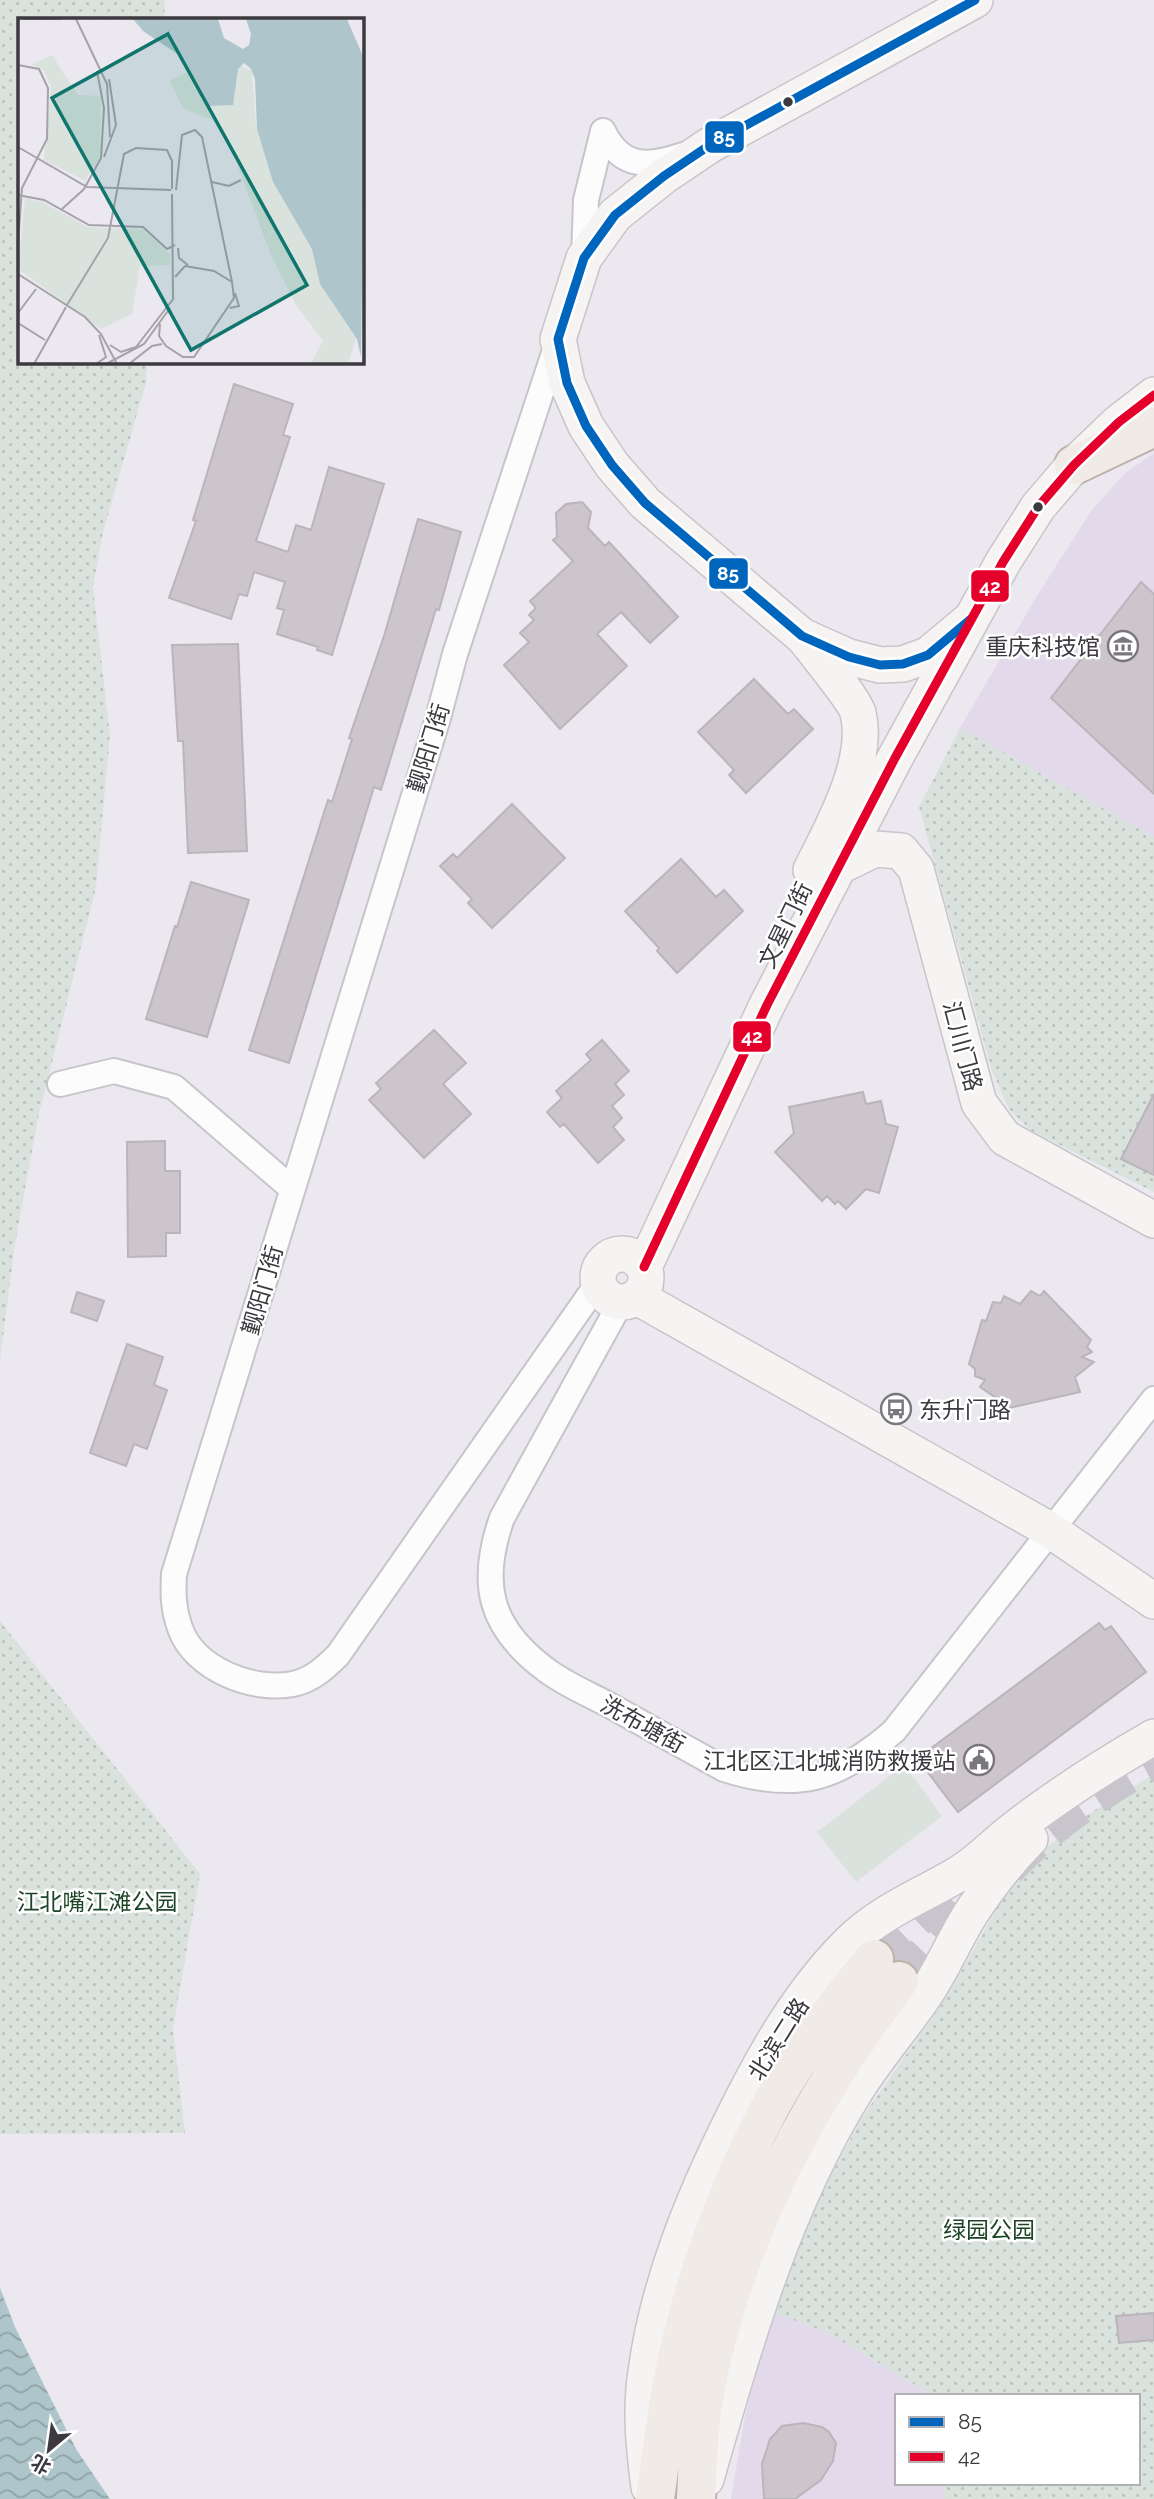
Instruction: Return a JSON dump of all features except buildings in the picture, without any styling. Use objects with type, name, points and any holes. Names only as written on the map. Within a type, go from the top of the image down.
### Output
[{"type":"main road","points":[[1073,465],[1154,427]]},
{"type":"main road","name":"北滨二路","points":[[653,2499],[673,2377],[701,2274],[744,2161],[770,2107],[839,2000],[887,1970],[866,2024],[836,2068],[783,2166],[753,2233],[718,2336],[707,2382],[700,2424],[698,2499]]},
{"type":"street","points":[[584,258],[615,215],[664,176],[710,145],[975,0]]},
{"type":"street","points":[[710,145],[662,162],[642,163],[626,158],[611,148],[603,131],[586,200],[584,258],[558,339],[567,383],[586,426],[612,465],[645,503],[802,636],[849,657],[880,665],[903,664],[928,655],[971,619]]},
{"type":"street","name":"觐阳门街","points":[[558,339],[455,654],[438,718],[174,1574],[173,1602],[181,1630],[198,1658],[231,1676],[264,1687],[295,1684],[320,1672],[338,1654],[522,1393],[628,1281]]},
{"type":"street","name":"文星门街","points":[[628,1281],[838,867],[1003,562],[1038,507],[1073,465],[1119,422],[1154,395]]},
{"type":"street","name":"文星门街","points":[[628,1281],[850,784],[860,746],[858,711],[802,636]]},
{"type":"street","name":"汇川门路","points":[[838,867],[875,849],[901,851],[916,869],[979,1103],[987,1118],[1005,1138],[1154,1220]]},
{"type":"street","points":[[60,1084],[114,1071],[174,1087],[291,1188]]},
{"type":"street","points":[[628,1281],[1154,1576]]},
{"type":"street","name":"洗布塘街","points":[[628,1281],[502,1518],[492,1545],[489,1581],[499,1618],[518,1646],[546,1671],[724,1769],[754,1779],[785,1781],[814,1778],[842,1769],[870,1752],[894,1731],[1154,1399]]},
{"type":"street","points":[[522,1393],[542,1386],[548,1388],[551,1394],[550,1402],[535,1433],[523,1478]]},
{"type":"street","points":[[1058,1521],[1154,1601]]},
{"type":"street","name":"北滨二路","points":[[653,2499],[642,2431],[646,2373],[654,2323],[691,2209],[717,2150],[781,2028],[815,1980],[850,1942],[887,1912],[962,1871],[1063,1793],[1154,1737]]},
{"type":"street","name":"北滨二路","points":[[698,2499],[735,2377],[795,2207],[856,2091],[887,2044],[925,1996],[988,1888],[1029,1839],[1072,1805],[1154,1755]]},
{"type":"street","points":[[887,1912],[919,1905],[934,1911],[947,1927],[947,1959]]},
{"type":"shaded area","points":[[1154,453],[1154,837],[960,728],[1035,599],[1091,511],[1124,474]]},
{"type":"shaded area","points":[[771,2312],[826,2332],[931,2394],[895,2394],[895,2485],[945,2485],[944,2499],[731,2499],[745,2416]]},
{"type":"green space","points":[[0,0],[165,0],[164,18],[18,18],[18,364],[147,364],[146,383],[103,532],[93,587],[110,735],[96,887],[38,1118],[15,1244],[0,1360]]},
{"type":"green space","points":[[960,728],[1154,837],[1154,1192],[1032,1131],[1010,1111],[992,1071],[919,807]]},
{"type":"green space","name":"江北嘴江滩公园","points":[[0,1621],[200,1874],[173,2028],[185,2133],[0,2134]]},
{"type":"green space","points":[[904,1765],[942,1816],[856,1882],[817,1832]]},
{"type":"green space","name":"绿园公园","points":[[1154,1774],[1154,2499],[944,2499],[945,2485],[1140,2485],[1140,2394],[931,2394],[826,2332],[771,2312],[795,2242],[863,2116],[946,1998],[1003,1898],[1039,1854],[1084,1817]]},
{"type":"water","points":[[0,2288],[15,2327],[76,2449],[110,2499],[0,2499]]},
{"type":"tunnel","points":[[1007,1868],[1040,1836],[1076,1808],[1154,1760]]},
{"type":"tunnel","points":[[874,1959],[958,1879]]},
{"type":"tunnel","points":[[899,1981],[968,1909]]},
{"type":"transit line","name":"85","points":[[971,619],[928,655],[903,664],[880,665],[849,657],[802,636],[645,503],[612,465],[586,426],[567,383],[558,339],[584,258],[615,215],[664,176],[710,145],[975,0]]},
{"type":"transit line","name":"42","points":[[644,1267],[767,1005],[895,758],[1003,562],[1038,507],[1074,465],[1119,422],[1154,395]]},
{"type":"place","name":"重庆科技馆","points":[[1123,646]]},
{"type":"place","name":"东升门路","points":[[896,1409]]},
{"type":"place","name":"江北区江北城消防救援站","points":[[979,1760]]}]
